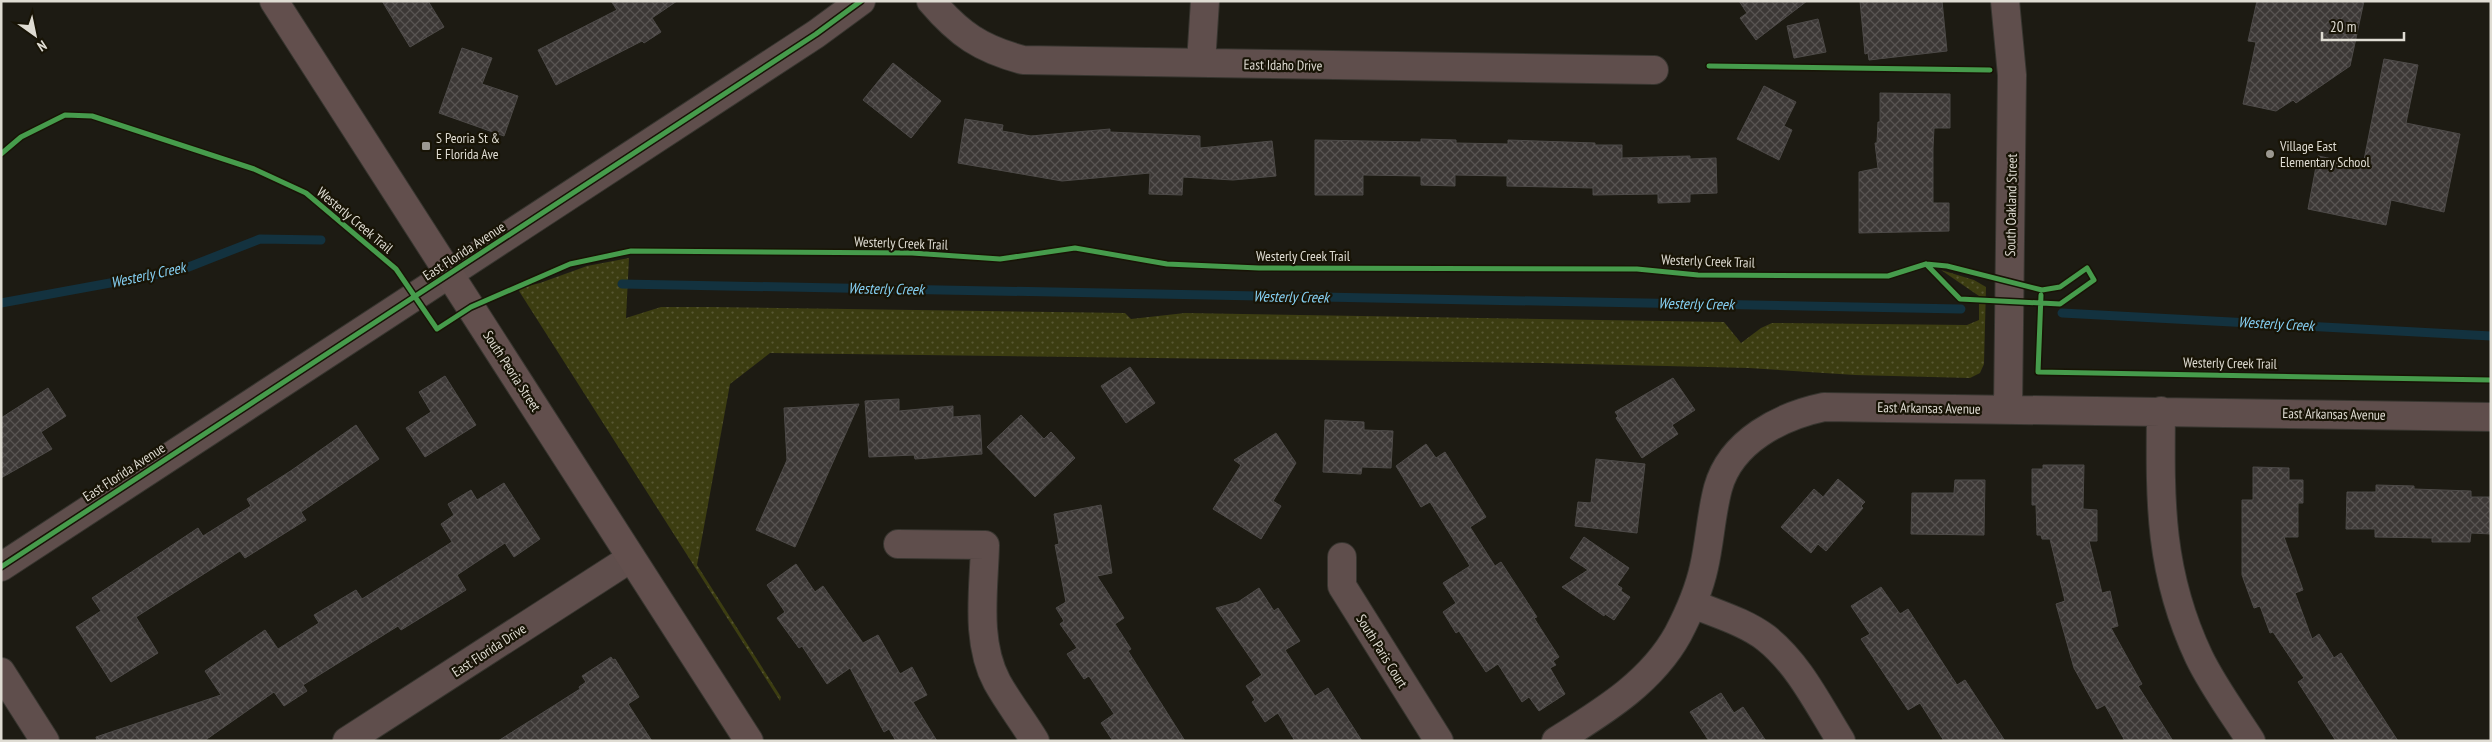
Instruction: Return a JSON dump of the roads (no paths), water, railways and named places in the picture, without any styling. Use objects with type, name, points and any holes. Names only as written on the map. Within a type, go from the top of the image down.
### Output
[{"type":"main road","name":"South Peoria Street","points":[[274,1],[749,741]]},
{"type":"street","name":"East Florida Avenue","points":[[1,567],[816,34],[862,1]]},
{"type":"street","name":"East Idaho Drive","points":[[931,1],[948,21],[968,38],[998,53],[1023,60],[1654,70]]},
{"type":"street","points":[[1201,63],[1205,1]]},
{"type":"street","name":"South Oakland Street","points":[[2006,1],[2012,75],[2008,409]]},
{"type":"street","name":"East Arkansas Avenue","points":[[1556,741],[1631,690],[1656,665],[1677,636],[1693,604],[1704,567],[1711,519],[1719,486],[1731,462],[1748,442],[1774,423],[1799,412],[1824,407],[2491,416]]},
{"type":"street","points":[[2161,412],[2160,501],[2164,542],[2172,581],[2184,620],[2199,658],[2251,741]]},
{"type":"street","points":[[898,544],[984,545],[983,631],[988,656],[997,681],[1035,741]]},
{"type":"street","name":"South Paris Court","points":[[1342,557],[1342,586],[1439,741]]},
{"type":"street","name":"East Florida Drive","points":[[347,741],[632,558]]},
{"type":"street","points":[[1693,604],[1738,623],[1766,638],[1789,661],[1841,741]]},
{"type":"street","points":[[1,672],[45,741]]},
{"type":"waterway","name":"Westerly Creek","points":[[1,303],[181,270],[260,239],[321,240]]},
{"type":"waterway","name":"Westerly Creek","points":[[622,284],[1961,309]]},
{"type":"waterway","name":"Westerly Creek","points":[[2062,313],[2491,336]]},
{"type":"place","name":"S Peoria St & E Florida Ave","points":[[426,146]]},
{"type":"place","name":"Village East Elementary School","points":[[2270,154]]}]
